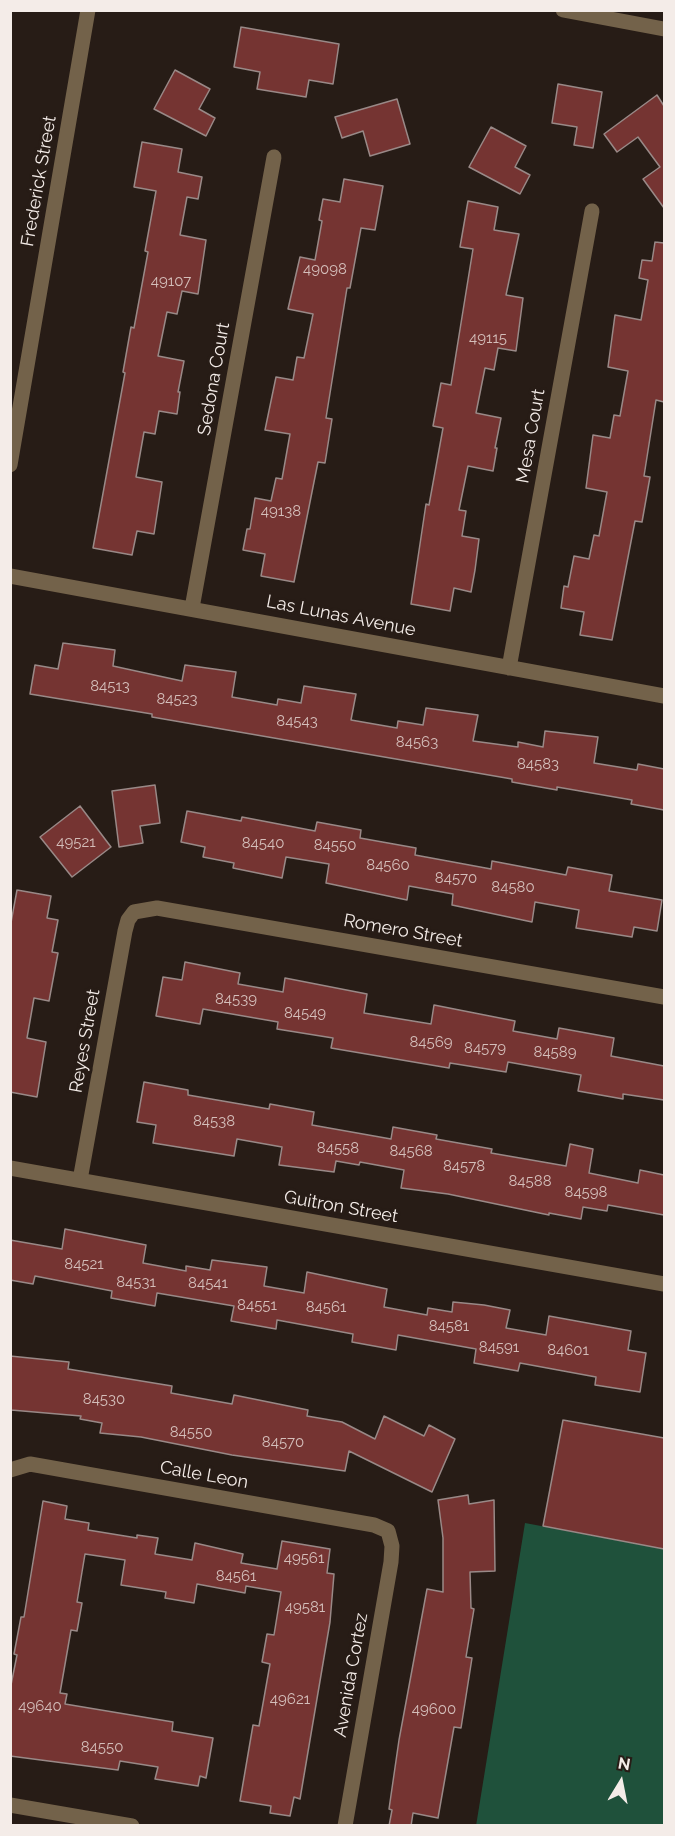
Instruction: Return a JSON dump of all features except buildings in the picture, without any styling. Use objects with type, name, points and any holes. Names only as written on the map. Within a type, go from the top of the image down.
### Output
[{"type":"street","name":"Frederick Street","points":[[10,465],[88,10]]},
{"type":"street","points":[[563,10],[664,29]]},
{"type":"street","name":"Sedona Court","points":[[192,608],[274,157]]},
{"type":"street","name":"Mesa Court","points":[[509,668],[592,211]]},
{"type":"street","name":"Las Lunas Avenue","points":[[10,576],[664,696]]},
{"type":"street","name":"Romero Street","points":[[134,912],[157,908],[664,997]]},
{"type":"street","name":"Reyes Street","points":[[80,1180],[125,931],[128,920],[134,912]]},
{"type":"street","name":"Guitron Street","points":[[10,1168],[664,1284]]},
{"type":"street","name":"Calle Leon","points":[[11,1469],[30,1464],[374,1525],[388,1531]]},
{"type":"street","name":"Avenida Cortez","points":[[345,1826],[391,1562],[388,1531]]},
{"type":"street","points":[[10,1805],[132,1826]]},
{"type":"green space","points":[[525,1523],[664,1549],[664,1825],[476,1826]]}]
